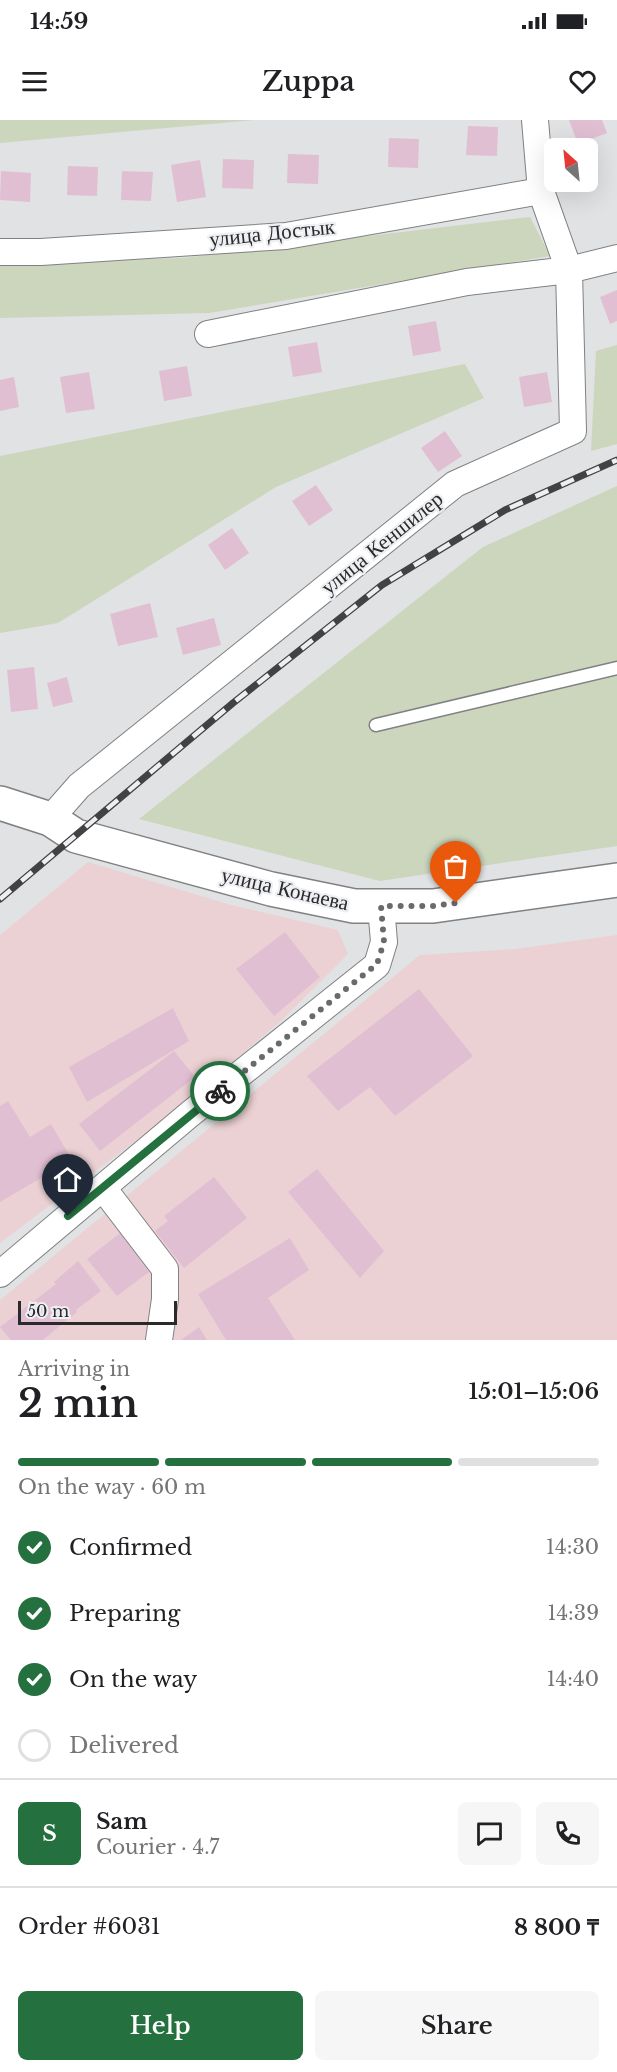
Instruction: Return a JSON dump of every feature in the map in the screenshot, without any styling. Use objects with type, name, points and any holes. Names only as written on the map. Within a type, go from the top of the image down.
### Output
[{"type":"main road","name":"улица Конаева","points":[[0,803],[50,819],[76,836],[271,889],[354,906],[433,906],[617,880]]},
{"type":"street","points":[[535,120],[541,191],[569,270]]},
{"type":"street","name":"улица Достык","points":[[0,252],[41,252],[286,236],[541,191]]},
{"type":"street","points":[[208,334],[467,282],[569,270],[617,258]]},
{"type":"street","name":"улица Кеншилер","points":[[50,819],[79,786],[455,484],[573,431],[569,270]]},
{"type":"street","points":[[0,1274],[190,1114],[377,964],[384,942],[381,906]]},
{"type":"street","points":[[103,1188],[165,1269],[165,1299],[159,1340]]},
{"type":"lane","points":[[376,725],[617,668]]},
{"type":"shaded area","points":[[88,862],[231,905],[338,930],[348,954],[282,1020],[174,1112],[0,1243],[0,935]]},
{"type":"shaded area","points":[[617,935],[617,1340],[0,1340],[0,1300],[420,955],[515,949]]},
{"type":"green space","points":[[0,120],[254,120],[0,143]]},
{"type":"green space","points":[[530,217],[550,256],[209,313],[0,318],[0,263],[183,258]]},
{"type":"green space","points":[[617,345],[617,444],[591,451],[596,351]]},
{"type":"green space","points":[[465,364],[484,398],[276,487],[58,623],[0,633],[0,456]]},
{"type":"green space","points":[[617,486],[617,846],[380,881],[139,819],[483,547]]},
{"type":"building","points":[[569,120],[602,120],[607,133],[594,138],[576,138]]},
{"type":"building","points":[[468,126],[498,127],[497,156],[466,155]]},
{"type":"building","points":[[389,138],[419,139],[418,168],[388,167]]},
{"type":"building","points":[[288,154],[319,155],[318,184],[287,183]]},
{"type":"building","points":[[223,159],[254,160],[253,189],[222,188]]},
{"type":"building","points":[[200,160],[206,197],[177,202],[171,165]]},
{"type":"building","points":[[68,166],[98,167],[97,196],[67,195]]},
{"type":"building","points":[[1,171],[31,173],[30,202],[0,200]]},
{"type":"building","points":[[122,171],[153,172],[151,201],[121,200]]},
{"type":"building","points":[[617,290],[617,321],[610,324],[600,297]]},
{"type":"building","points":[[436,321],[441,351],[413,356],[408,326]]},
{"type":"building","points":[[317,342],[322,372],[293,377],[288,347]]},
{"type":"building","points":[[187,366],[192,396],[164,401],[159,371]]},
{"type":"building","points":[[89,372],[95,409],[66,413],[60,377]]},
{"type":"building","points":[[547,372],[552,402],[524,407],[519,377]]},
{"type":"building","points":[[14,377],[19,407],[0,411],[0,380]]},
{"type":"building","points":[[445,431],[462,456],[438,472],[421,448]]},
{"type":"building","points":[[316,485],[333,510],[309,526],[292,501]]},
{"type":"building","points":[[232,528],[249,553],[225,570],[208,545]]},
{"type":"building","points":[[150,603],[158,637],[118,646],[110,614]]},
{"type":"building","points":[[214,618],[221,645],[183,655],[176,628]]},
{"type":"building","points":[[34,667],[38,709],[11,712],[7,670]]},
{"type":"building","points":[[67,677],[73,702],[53,707],[47,683]]},
{"type":"building","points":[[285,932],[320,977],[274,1016],[236,969]]},
{"type":"building","points":[[419,989],[473,1056],[395,1116],[370,1087],[338,1111],[307,1076]]},
{"type":"building","points":[[173,1008],[189,1041],[87,1102],[69,1067]]},
{"type":"building","points":[[174,1051],[195,1077],[100,1151],[79,1124]]},
{"type":"building","points":[[8,1101],[30,1137],[51,1124],[72,1160],[0,1202],[0,1106]]},
{"type":"building","points":[[317,1169],[384,1251],[360,1278],[288,1192]]},
{"type":"building","points":[[214,1177],[247,1218],[184,1268],[155,1231],[168,1221],[164,1216]]},
{"type":"building","points":[[120,1233],[149,1272],[117,1296],[87,1259]]},
{"type":"building","points":[[290,1238],[309,1270],[268,1298],[295,1340],[226,1340],[198,1294]]},
{"type":"building","points":[[78,1261],[101,1291],[43,1340],[11,1340],[0,1327],[56,1284],[54,1282]]},
{"type":"building","points":[[199,1327],[207,1340],[181,1340]]},
{"type":"railway","points":[[0,899],[233,703],[382,585],[505,510],[617,460]]},
{"type":"way so far","points":[[220,1091],[377,964],[384,942],[381,906],[433,906],[456,903]]},
{"type":"route","points":[[68,1216],[220,1091]]}]
